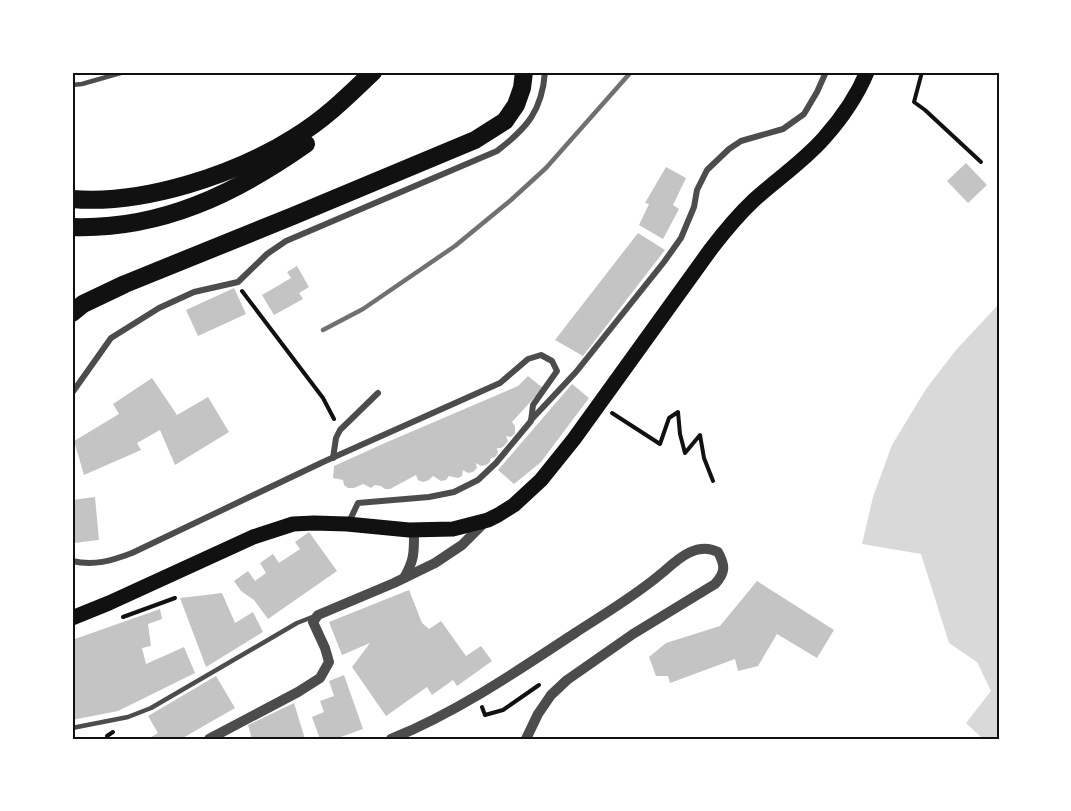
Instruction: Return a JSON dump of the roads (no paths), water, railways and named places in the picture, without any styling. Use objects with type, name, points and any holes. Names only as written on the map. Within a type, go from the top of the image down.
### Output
[{"type":"highway","points":[[72,199],[136,197],[215,175],[275,149],[296,137],[344,99],[372,72]]},
{"type":"highway","points":[[72,313],[83,304],[125,284],[475,140],[505,121],[516,105],[522,88],[524,72]]},
{"type":"highway","points":[[72,227],[96,228],[134,223],[173,214],[214,199],[279,162],[317,136],[344,99]]},
{"type":"main road","points":[[72,618],[253,537],[293,524],[347,524],[414,530],[453,529],[488,520],[514,505],[541,480],[574,439],[732,223],[753,201],[823,140],[852,100],[867,72]]},
{"type":"street","points":[[72,393],[111,338],[159,308],[194,292],[238,282],[267,254],[286,241],[497,151],[516,136],[531,119],[540,100],[545,72]]},
{"type":"street","points":[[347,524],[358,503],[429,497],[454,492],[478,480],[496,463],[576,372],[631,305],[681,238],[697,190],[707,170],[741,141],[783,129],[804,114],[826,72]]},
{"type":"street","points":[[72,561],[90,564],[117,559],[500,383],[528,359],[542,355],[552,361],[557,371],[533,405],[531,421]]},
{"type":"street","points":[[333,458],[336,438],[340,430],[378,393]]},
{"type":"street","points":[[209,739],[320,678],[329,662],[314,622],[318,615],[435,563],[462,545],[488,520]]},
{"type":"street","points":[[404,578],[414,555],[414,530]]},
{"type":"street","points":[[392,739],[478,695],[516,672],[650,583],[681,556],[697,549],[712,549],[718,552],[724,566],[721,578],[715,584],[633,634],[567,680],[551,695],[538,714],[526,739]]},
{"type":"lane","points":[[72,85],[124,72]]},
{"type":"lane","points":[[72,728],[128,717],[151,708],[297,623],[318,615]]},
{"type":"railway","points":[[323,330],[363,309],[455,246],[511,200],[546,168],[631,72]]}]
